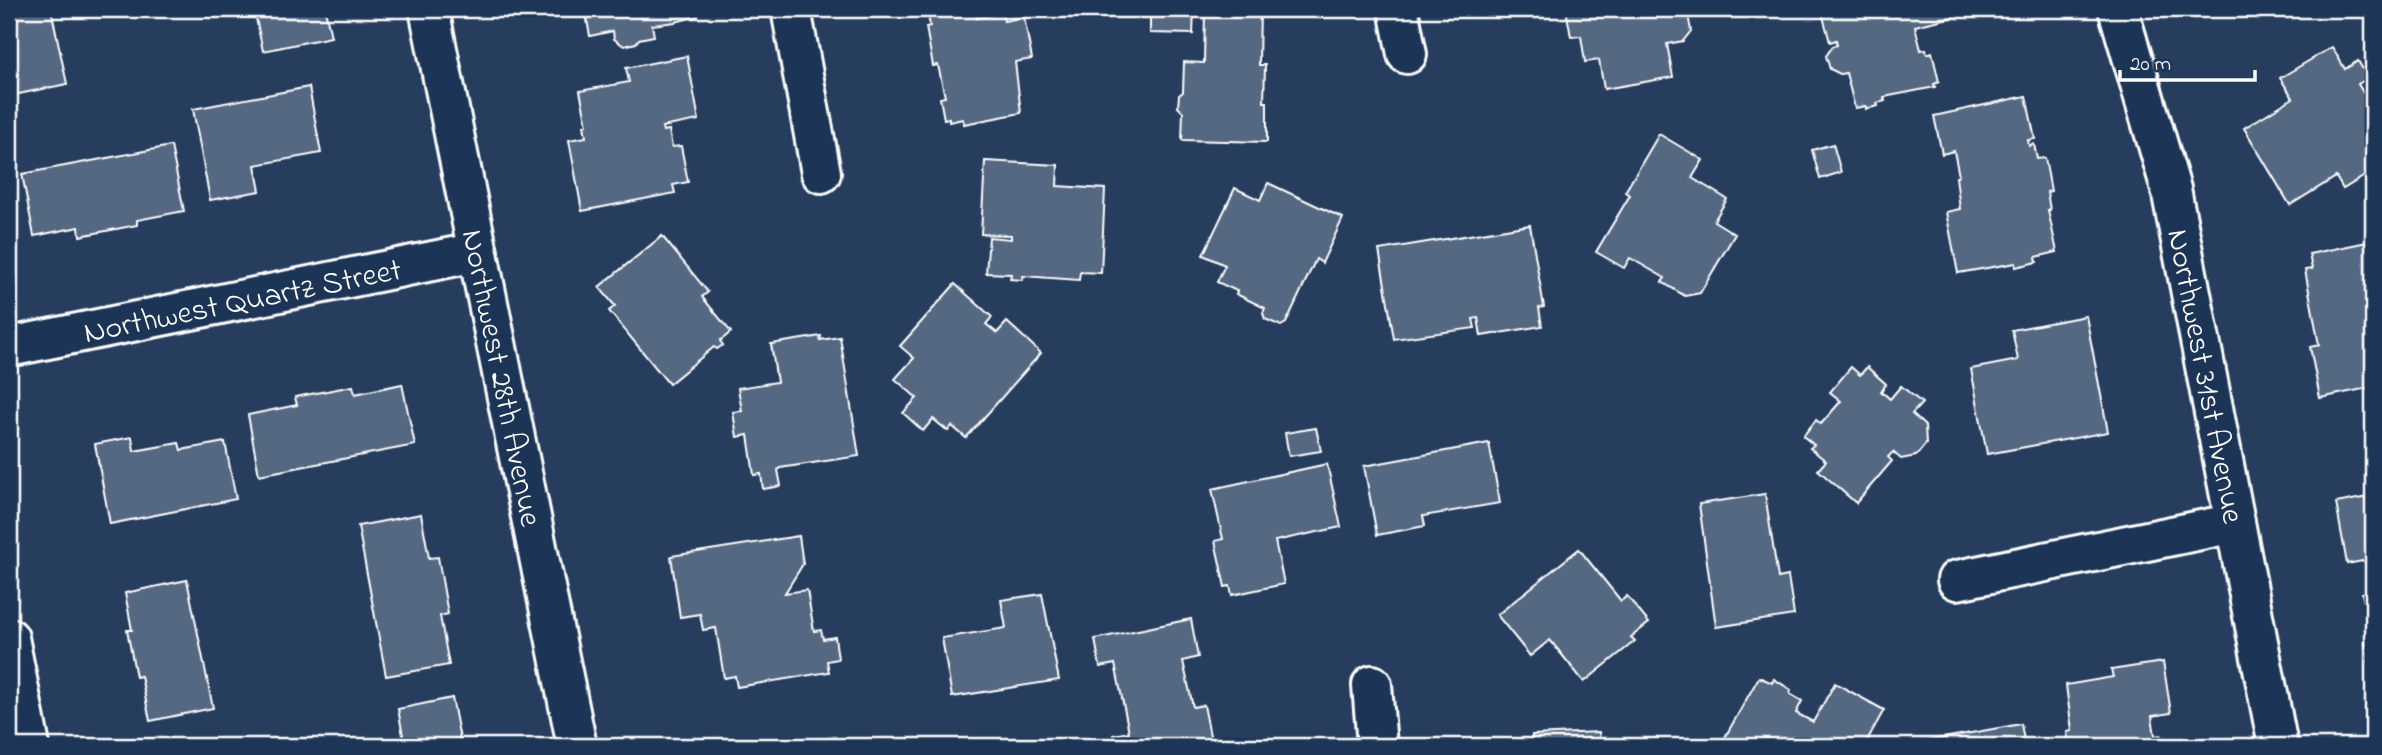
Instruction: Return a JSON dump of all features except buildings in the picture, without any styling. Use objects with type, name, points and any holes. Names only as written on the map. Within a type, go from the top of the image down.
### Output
[{"type":"street","name":"Northwest 28th Avenue","points":[[429,9],[577,746]]},
{"type":"street","points":[[791,9],[821,173]]},
{"type":"street","points":[[1398,9],[1407,54]]},
{"type":"street","name":"Northwest 31st Avenue","points":[[2125,11],[2171,189],[2278,746]]},
{"type":"street","name":"Northwest Quartz Street","points":[[9,347],[477,251]]},
{"type":"street","points":[[1957,580],[2235,523]]},
{"type":"street","points":[[9,638],[30,746]]},
{"type":"street","points":[[1371,685],[1377,746]]}]
